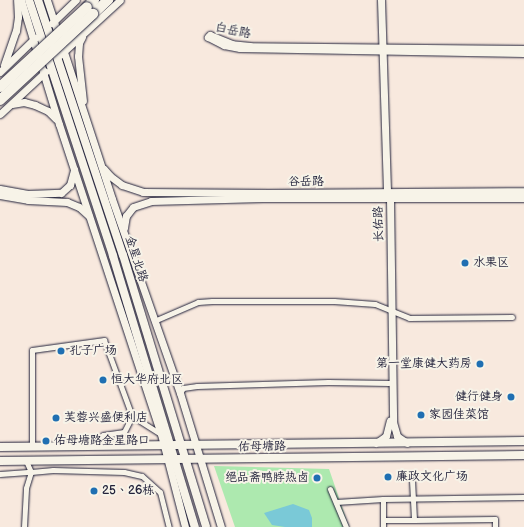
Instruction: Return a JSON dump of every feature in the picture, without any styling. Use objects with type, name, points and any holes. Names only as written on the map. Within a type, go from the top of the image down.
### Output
[{"type":"highway","points":[[0,87],[91,7],[108,0]]},
{"type":"highway","points":[[0,100],[91,7]]},
{"type":"main road","name":"金星北路","points":[[29,0],[113,256],[172,460],[195,527]]},
{"type":"main road","name":"金星北路","points":[[38,0],[122,255],[182,445],[206,527]]},
{"type":"main road","name":"佑母塘路","points":[[0,447],[524,442]]},
{"type":"main road","name":"佑母塘路","points":[[0,461],[200,460],[524,455]]},
{"type":"street","points":[[0,71],[8,55],[16,31],[18,17],[17,0]]},
{"type":"street","points":[[21,0],[59,124],[161,434],[168,445]]},
{"type":"street","points":[[47,0],[99,161],[180,393],[221,527]]},
{"type":"street","points":[[0,71],[76,0]]},
{"type":"street","points":[[0,114],[43,74],[83,33],[120,0]]},
{"type":"street","name":"长佑路","points":[[380,0],[394,425],[397,436],[407,443]]},
{"type":"street","points":[[83,33],[79,43],[78,56],[88,125]]},
{"type":"street","name":"白岳路","points":[[524,49],[382,49],[240,48],[224,45],[208,38],[210,35],[225,42],[241,46],[382,49],[524,53]]},
{"type":"street","points":[[10,105],[24,102],[43,108],[51,114],[59,124]]},
{"type":"street","name":"谷岳路","points":[[99,161],[105,172],[115,180],[129,188],[143,192],[387,195],[524,191]]},
{"type":"street","points":[[0,189],[28,194],[61,193],[73,181],[74,166]]},
{"type":"street","points":[[0,195],[28,200],[67,202],[78,207],[90,216]]},
{"type":"street","points":[[125,234],[124,221],[128,212],[137,204],[151,200],[387,195],[524,198]]},
{"type":"street","points":[[154,320],[198,302],[212,301],[334,301],[375,304],[409,318],[512,317]]},
{"type":"street","name":"长佑路","points":[[376,443],[384,439],[389,429],[390,310]]},
{"type":"street","points":[[32,446],[32,350],[104,340],[132,416],[161,434]]},
{"type":"street","points":[[180,393],[183,388],[197,386],[328,382],[389,383]]},
{"type":"street","points":[[98,446],[103,435],[124,432],[132,416]]},
{"type":"street","points":[[172,460],[185,527]]},
{"type":"street","points":[[24,527],[26,488],[32,472],[26,461]]},
{"type":"street","points":[[0,474],[52,470],[124,472],[142,476],[160,492],[169,527]]},
{"type":"street","points":[[412,480],[414,520]]},
{"type":"street","points":[[330,488],[346,527]]},
{"type":"street","points":[[336,502],[383,499],[524,497]]},
{"type":"street","points":[[383,499],[383,527]]},
{"type":"street","points":[[383,520],[495,519],[495,527]]},
{"type":"green space","points":[[214,466],[329,469],[349,527],[235,527]]},
{"type":"water","points":[[293,504],[309,510],[312,518],[312,527],[285,527],[272,525],[264,513]]},
{"type":"place","name":"水果区","points":[[465,263]]},
{"type":"place","name":"孔子广场","points":[[61,351]]},
{"type":"place","name":"第一堂康健大药房","points":[[480,364]]},
{"type":"place","name":"恒大华府北区","points":[[103,380]]},
{"type":"place","name":"健行健身","points":[[511,397]]},
{"type":"place","name":"家园佳菜馆","points":[[421,415]]},
{"type":"place","name":"芙蓉兴盛便利店","points":[[56,418]]},
{"type":"place","name":"佑母塘路金星路口","points":[[46,441]]},
{"type":"place","name":"廉政文化广场","points":[[388,477]]},
{"type":"place","name":"绝品斋鸭脖热卤","points":[[317,478]]},
{"type":"place","name":"25、26栋","points":[[94,491]]}]
